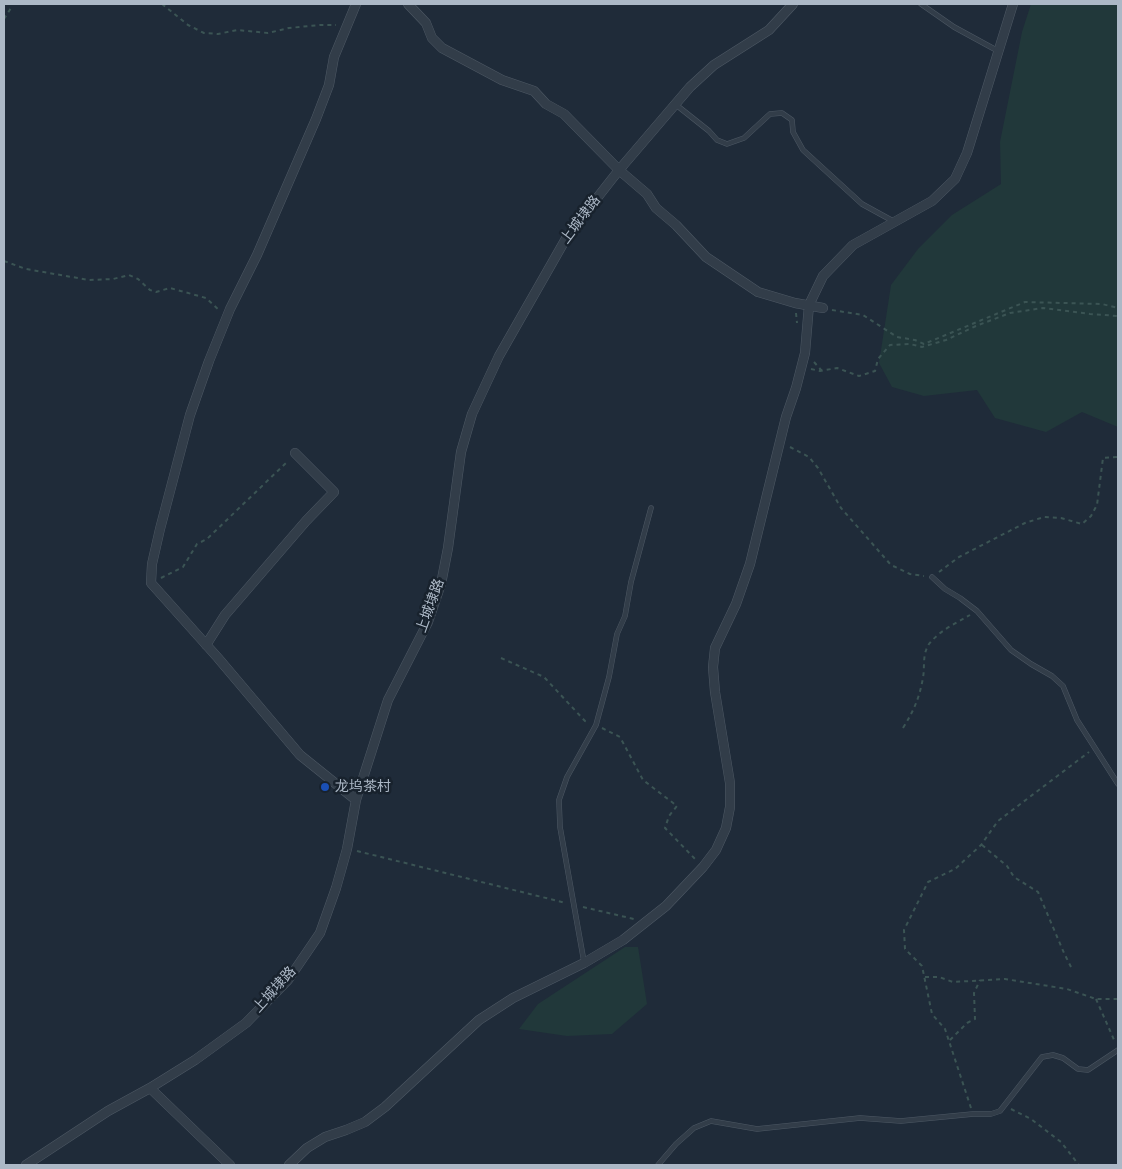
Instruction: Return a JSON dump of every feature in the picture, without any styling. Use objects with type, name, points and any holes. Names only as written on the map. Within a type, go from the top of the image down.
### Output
[{"type":"street","points":[[356,4],[334,57],[329,85],[316,119],[209,361],[190,415],[152,564],[151,582],[300,755],[356,800]]},
{"type":"street","points":[[408,4],[426,23],[432,38],[442,48],[502,80],[534,91],[546,104],[564,114],[619,170],[648,194],[656,208],[676,225],[706,257],[758,292],[822,308]]},
{"type":"street","name":"上城埭路","points":[[26,1165],[108,1111],[195,1060],[246,1022],[288,980],[320,933],[336,888],[347,849],[356,800],[388,700],[428,622],[441,584],[448,548],[461,452],[472,414],[499,356],[568,235],[619,170],[690,87],[714,65],[769,30],[793,4]]},
{"type":"street","points":[[289,1165],[307,1148],[325,1137],[365,1122],[385,1107],[479,1020],[513,998],[584,963],[623,940],[666,906],[703,867],[716,850],[726,828],[730,807],[730,783],[714,692],[713,667],[715,648],[736,604],[750,564],[786,417],[805,353],[809,305],[823,276],[853,245],[932,201],[955,179],[967,153],[1013,4]]},
{"type":"street","points":[[206,645],[225,615],[306,521],[334,492],[295,453]]},
{"type":"street","points":[[150,1088],[230,1165]]},
{"type":"lane","points":[[921,4],[954,27],[998,51]]},
{"type":"lane","points":[[675,104],[710,131],[717,140],[727,144],[744,138],[770,114],[782,113],[792,120],[793,132],[803,150],[862,204],[894,221]]},
{"type":"lane","points":[[584,963],[560,827],[559,800],[567,776],[596,725],[609,677],[617,634],[625,616],[631,582],[652,508]]},
{"type":"lane","points":[[932,577],[945,589],[977,611],[1011,650],[1052,676],[1063,686],[1077,720],[1118,784]]},
{"type":"lane","points":[[658,1165],[676,1144],[694,1128],[711,1121],[758,1129],[860,1118],[901,1121],[991,1114],[1000,1111],[1042,1057],[1053,1055],[1063,1058],[1078,1069],[1088,1070],[1118,1050]]},
{"type":"path","points":[[4,19],[11,8],[11,4]]},
{"type":"path","points":[[162,4],[188,25],[204,33],[218,34],[237,30],[268,33],[289,28],[346,25]]},
{"type":"path","points":[[4,261],[26,269],[89,280],[113,279],[129,274],[150,290],[156,292],[170,288],[206,298],[227,317]]},
{"type":"path","points":[[822,308],[863,315],[897,337],[915,340],[924,344],[1025,302],[1102,304],[1118,308]]},
{"type":"path","points":[[801,367],[820,371],[837,368],[859,376],[875,371],[878,359],[890,345],[910,344],[922,348],[1010,313],[1026,310],[1044,308],[1118,316]]},
{"type":"path","points":[[780,442],[809,457],[818,468],[841,508],[891,565],[910,574],[932,577],[959,557],[1025,523],[1044,517],[1061,518],[1082,524],[1091,516],[1097,504],[1103,458],[1118,458]]},
{"type":"path","points":[[151,582],[183,567],[197,544],[207,539],[295,453]]},
{"type":"path","points":[[903,728],[916,707],[928,646],[938,634],[977,611]]},
{"type":"path","points":[[501,658],[544,676],[585,721],[620,736],[643,780],[677,806],[669,816],[665,828],[703,867]]},
{"type":"path","points":[[973,1114],[945,1029],[932,1014],[922,966],[905,949],[904,930],[928,882],[955,869],[981,845],[998,820],[1095,748]]},
{"type":"path","points":[[981,845],[1007,866],[1014,877],[1038,892],[1072,968]]},
{"type":"path","points":[[347,849],[646,922]]},
{"type":"path","points":[[925,978],[939,977],[953,982],[1005,979],[1067,989],[1096,998],[1118,999]]},
{"type":"path","points":[[949,1040],[967,1023],[975,1019],[974,993],[980,980]]},
{"type":"path","points":[[1096,998],[1118,1050]]},
{"type":"path","points":[[1005,1105],[1032,1119],[1061,1142],[1079,1165]]},
{"type":"green space","points":[[1031,4],[1118,4],[1118,427],[1082,412],[1046,432],[995,418],[977,390],[924,396],[892,387],[879,363],[891,285],[918,249],[952,215],[1001,184],[1000,142],[1022,32]]},
{"type":"green space","points":[[625,947],[638,947],[647,1004],[612,1034],[567,1036],[519,1029],[538,1004]]},
{"type":"place","name":"龙坞茶村","points":[[325,787]]}]
